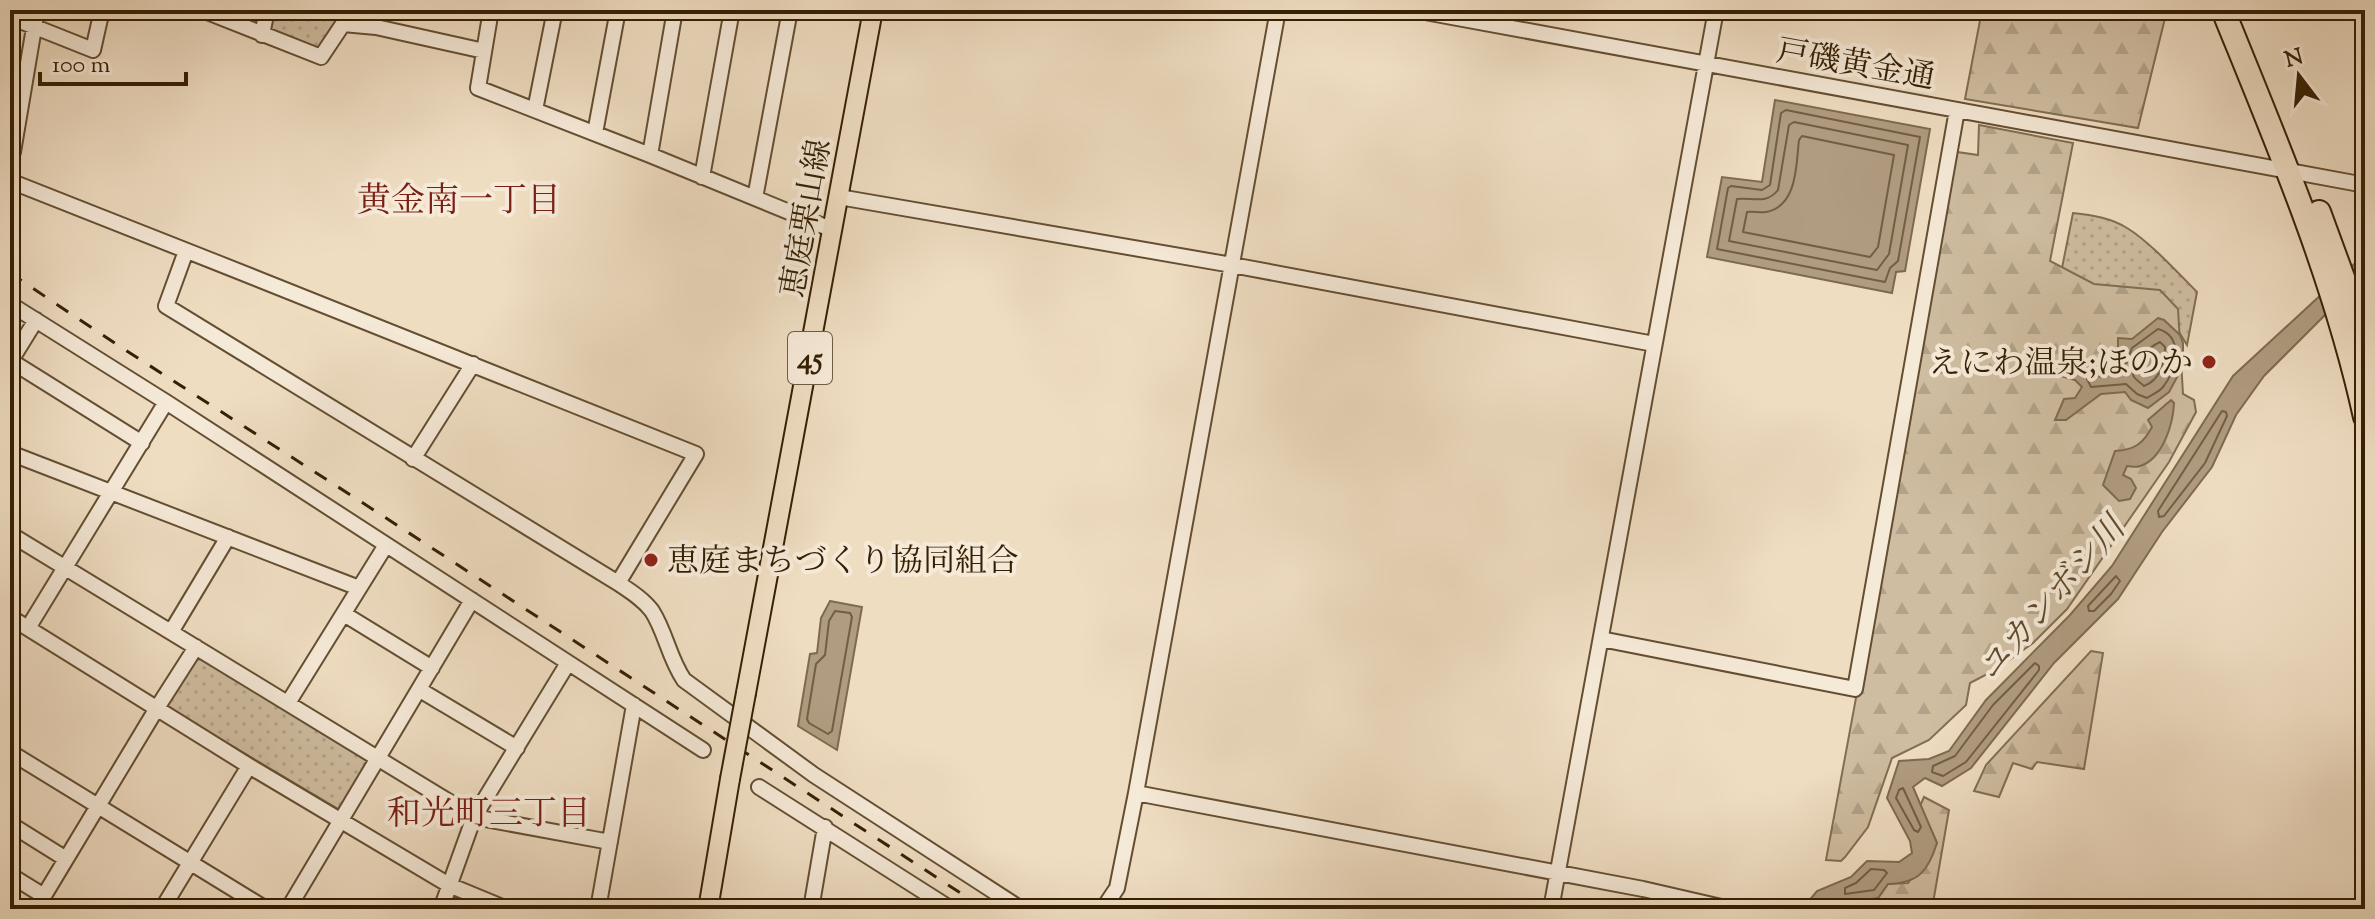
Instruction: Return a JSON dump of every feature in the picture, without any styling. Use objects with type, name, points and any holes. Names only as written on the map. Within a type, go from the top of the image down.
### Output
[{"type":"highway","points":[[2223,10],[2296,172]]},
{"type":"highway","points":[[2239,10],[2345,308],[2365,349]]},
{"type":"highway","points":[[2345,308],[2365,417]]},
{"type":"main road","name":"恵庭栗山線","points":[[708,909],[873,10]]},
{"type":"street","points":[[11,155],[37,10]]},
{"type":"street","points":[[10,17],[93,50],[102,10]]},
{"type":"street","points":[[202,10],[321,57],[343,24],[376,27],[484,51]]},
{"type":"street","points":[[262,35],[267,10]]},
{"type":"street","points":[[491,10],[478,88],[833,230]]},
{"type":"street","points":[[535,110],[555,10]]},
{"type":"street","points":[[595,133],[618,10]]},
{"type":"street","points":[[650,155],[675,10]]},
{"type":"street","points":[[702,177],[732,10]]},
{"type":"street","points":[[755,198],[790,10]]},
{"type":"street","points":[[1103,909],[1117,888],[1136,793],[1278,10]]},
{"type":"street","name":"戸磯黄金通","points":[[1414,10],[2365,185]]},
{"type":"street","points":[[1551,909],[1716,10]]},
{"type":"street","points":[[1601,639],[1855,689],[1957,110]]},
{"type":"street","points":[[10,181],[696,454],[618,583]]},
{"type":"street","points":[[839,197],[1232,265],[1654,344]]},
{"type":"street","points":[[186,251],[166,306],[639,597],[650,608],[674,666],[684,680],[814,775],[1021,909]]},
{"type":"street","points":[[10,304],[703,750]]},
{"type":"street","points":[[36,320],[10,362],[142,443]]},
{"type":"street","points":[[413,459],[473,364]]},
{"type":"street","points":[[28,628],[166,402]]},
{"type":"street","points":[[10,453],[359,588]]},
{"type":"street","points":[[10,534],[474,817],[610,842]]},
{"type":"street","points":[[171,632],[228,537]]},
{"type":"street","points":[[288,703],[386,545]]},
{"type":"street","points":[[288,909],[472,600]]},
{"type":"street","points":[[344,614],[432,668]]},
{"type":"street","points":[[10,617],[249,766],[449,885],[507,909]]},
{"type":"street","points":[[36,909],[196,647]]},
{"type":"street","points":[[441,909],[474,817],[568,663]]},
{"type":"street","points":[[420,690],[517,748]]},
{"type":"street","points":[[598,909],[634,705]]},
{"type":"street","points":[[10,752],[266,909]]},
{"type":"street","points":[[162,909],[249,766]]},
{"type":"street","points":[[759,787],[951,909]]},
{"type":"street","points":[[1136,793],[1730,909]]},
{"type":"street","points":[[10,824],[66,859]]},
{"type":"street","points":[[811,909],[825,827]]},
{"type":"street","points":[[10,875],[44,896]]},
{"type":"green space","points":[[274,10],[339,10],[337,23],[323,47],[314,49],[270,30]]},
{"type":"green space","points":[[1982,10],[2167,10],[2138,128],[1965,99]]},
{"type":"green space","points":[[1979,125],[2073,143],[2050,261],[2094,284],[2160,290],[2178,309],[2183,394],[2194,400],[2196,412],[2169,462],[2067,609],[2033,643],[1997,669],[1970,683],[1966,705],[1929,740],[1892,758],[1868,827],[1841,861],[1826,860],[1957,152],[1978,155]]},
{"type":"green space","points":[[2073,213],[2101,218],[2127,228],[2154,249],[2197,292],[2187,345],[2171,319],[2057,293]]},
{"type":"green space","points":[[2091,651],[2103,653],[2084,769],[2037,762],[2032,769],[2013,763],[1999,797],[1974,791],[1986,765]]},
{"type":"green space","points":[[201,659],[369,759],[340,810],[166,707],[196,660]]},
{"type":"green space","points":[[1924,797],[1949,810],[1932,909],[1841,909],[1845,904],[1878,898],[1888,884],[1908,883],[1937,843],[1920,806]]},
{"type":"water","points":[[1775,100],[1930,129],[1905,271],[1896,272],[1892,293],[1707,257],[1722,177],[1762,182]]},
{"type":"water","points":[[2365,254],[2365,275],[2264,376],[2236,415],[2212,467],[2162,532],[2118,599],[2054,663],[1971,768],[1942,786],[1925,778],[1913,787],[1937,843],[1921,874],[1907,881],[1888,884],[1878,898],[1845,904],[1841,909],[1802,909],[1817,891],[1851,877],[1867,861],[1899,862],[1912,853],[1910,841],[1887,798],[1899,761],[1929,759],[1949,751],[1986,700],[2070,615],[2112,566],[2233,376]]},
{"type":"water","points":[[2158,318],[2180,335],[2183,343],[2183,366],[2169,392],[2148,408],[2131,400],[2125,392],[2101,394],[2066,420],[2055,420],[2064,399],[2075,398],[2082,387],[2075,380],[2050,373],[2059,364],[2068,360],[2100,367],[2113,364],[2123,350],[2118,349],[2118,338],[2132,339]]},
{"type":"water","points":[[2171,400],[2174,403],[2173,411],[2161,449],[2138,467],[2127,466],[2123,475],[2131,479],[2136,488],[2130,499],[2119,501],[2103,485],[2115,451],[2141,442],[2152,427],[2148,420]]},
{"type":"water","points":[[830,601],[862,607],[837,750],[798,726],[810,654],[817,653],[821,618]]},
{"type":"railway","points":[[10,273],[985,909]]},
{"type":"place","name":"えにわ温泉;ほのか","points":[[2209,362]]},
{"type":"place","name":"恵庭まちづくり協同組合","points":[[651,560]]},
{"type":"district","name":"黄金南一丁目","points":[[459,199]]},
{"type":"district","name":"和光町三丁目","points":[[489,812]]},
{"type":"water label","name":"ユカンボシ川","points":[[2050,598]]}]
